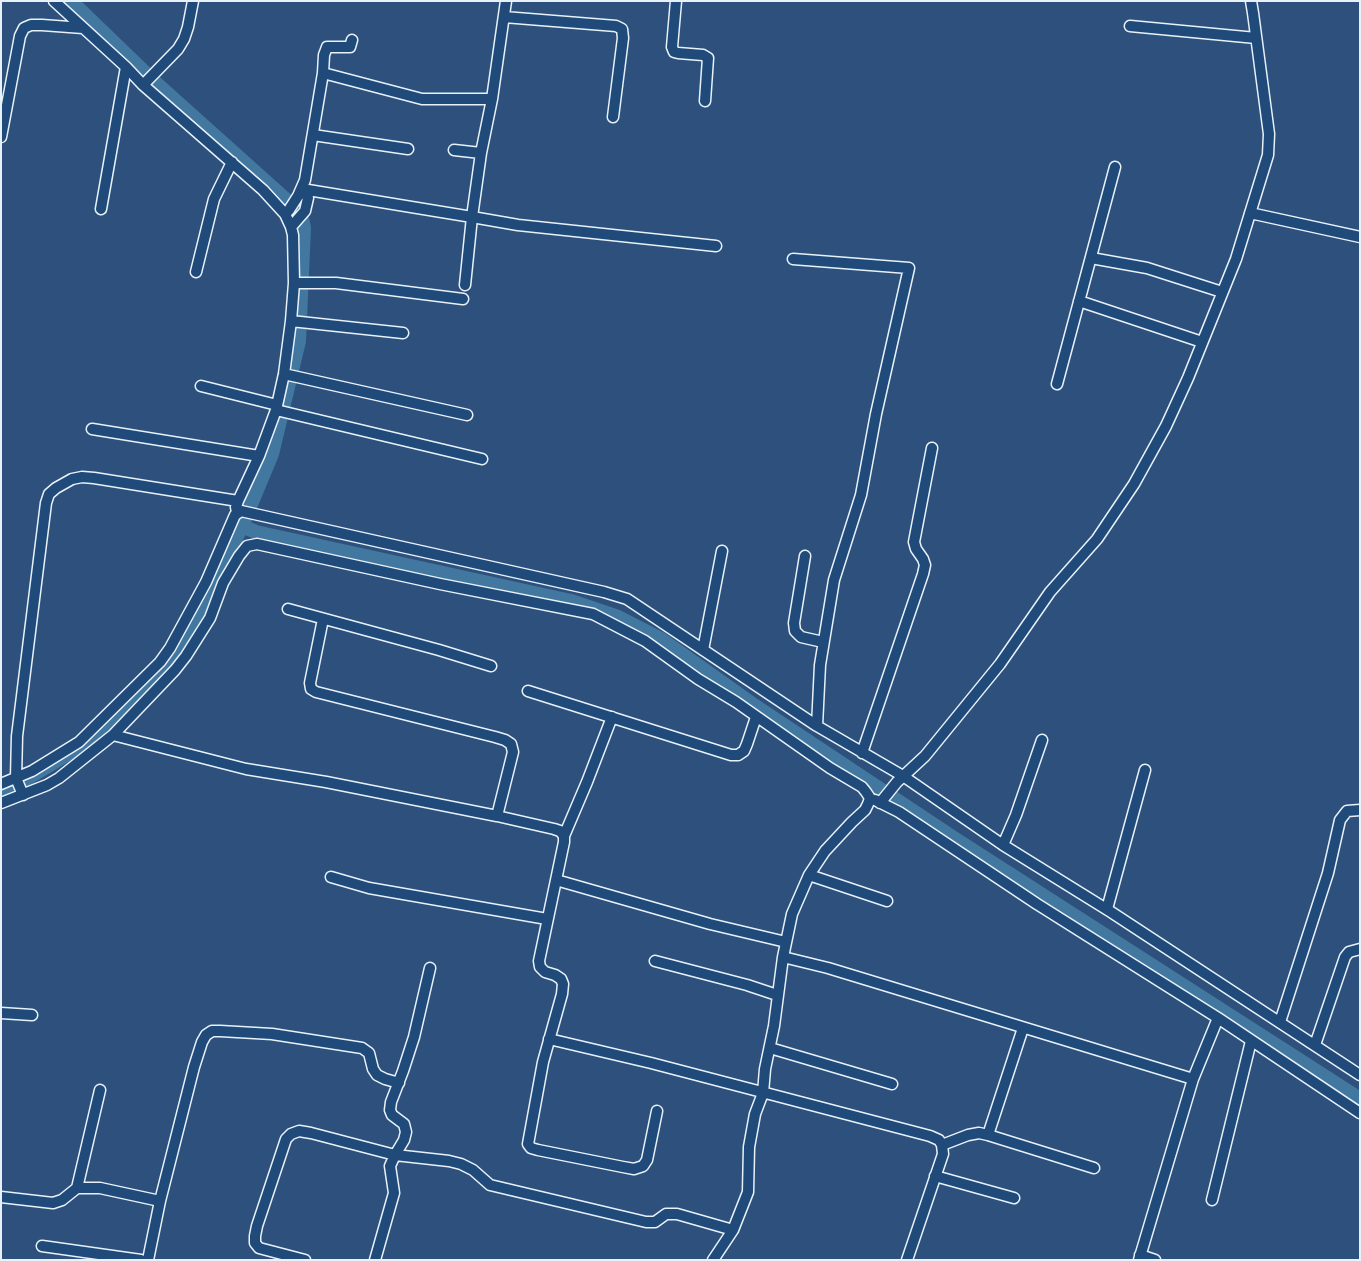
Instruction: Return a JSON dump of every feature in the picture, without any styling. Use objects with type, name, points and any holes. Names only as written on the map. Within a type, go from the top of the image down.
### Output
[{"type":"street","points":[[1,803],[32,771],[79,742],[160,662],[170,648],[206,582],[280,410],[290,375],[293,322],[301,283],[293,235],[287,212],[146,82],[126,67],[54,1]]},
{"type":"street","points":[[146,82],[178,49],[184,39],[188,27],[192,1]]},
{"type":"street","points":[[465,285],[472,217],[481,153],[492,99],[506,1]]},
{"type":"street","points":[[676,1],[672,47],[674,52],[703,55],[708,58],[705,101]]},
{"type":"street","points":[[882,799],[900,779],[925,756],[1000,664],[1050,592],[1098,539],[1134,484],[1166,426],[1236,259],[1266,162],[1269,134],[1251,1]]},
{"type":"street","points":[[504,17],[616,26],[622,29],[623,38],[613,118]]},
{"type":"street","points":[[1,137],[20,36],[24,28],[31,25],[42,25],[84,28]]},
{"type":"street","points":[[1130,26],[1256,38]]},
{"type":"street","points":[[287,212],[300,192],[305,180],[323,73],[324,55],[327,46],[350,46],[352,40]]},
{"type":"street","points":[[101,209],[126,67]]},
{"type":"street","points":[[323,73],[422,99],[492,99]]},
{"type":"street","points":[[313,136],[408,149]]},
{"type":"street","points":[[454,150],[481,153]]},
{"type":"street","points":[[196,272],[214,199],[232,162]]},
{"type":"street","points":[[1057,384],[1115,167]]},
{"type":"street","points":[[300,192],[518,225],[716,246]]},
{"type":"street","points":[[291,227],[304,212],[308,198],[300,192]]},
{"type":"street","points":[[1250,213],[1360,237]]},
{"type":"street","points":[[1091,258],[1147,268],[1222,292]]},
{"type":"street","points":[[793,259],[909,268],[876,414],[861,495],[834,580],[820,665],[817,726]]},
{"type":"street","points":[[301,283],[336,283],[463,299]]},
{"type":"street","points":[[1079,301],[1202,342]]},
{"type":"street","points":[[293,322],[403,333]]},
{"type":"street","points":[[290,375],[467,415]]},
{"type":"street","points":[[201,386],[280,410],[482,459]]},
{"type":"street","points":[[92,429],[259,456]]},
{"type":"street","points":[[862,753],[923,574],[925,565],[916,549],[914,542],[932,448]]},
{"type":"street","points":[[19,785],[17,736],[20,704],[46,503],[49,494],[56,488],[72,479],[82,477],[239,508],[254,514],[604,592],[627,599],[817,726],[862,753],[1003,845],[1107,909],[1360,1075]]},
{"type":"street","points":[[1,784],[47,785],[59,778],[113,735],[175,670],[186,656],[210,618],[223,583],[239,556],[247,546],[257,544],[440,584],[593,614],[645,641],[698,679],[736,702],[830,768],[862,787],[870,798]]},
{"type":"street","points":[[703,650],[722,551]]},
{"type":"street","points":[[805,556],[794,623],[795,631],[801,637],[823,642]]},
{"type":"street","points":[[288,609],[492,666]]},
{"type":"street","points":[[323,619],[310,683],[311,689],[316,692],[494,736],[511,744],[513,752],[497,816]]},
{"type":"street","points":[[528,691],[731,755],[738,755],[744,751],[756,717]]},
{"type":"street","points":[[612,717],[564,836],[564,842],[540,951],[540,967],[545,972],[561,978],[563,984],[562,994],[543,1062],[528,1144],[532,1148],[538,1150],[623,1167],[634,1168],[643,1166],[647,1160],[657,1111]]},
{"type":"street","points":[[113,735],[246,770],[326,782],[497,816],[554,829],[560,831],[564,836]]},
{"type":"street","points":[[1003,845],[1016,815],[1042,740]]},
{"type":"street","points":[[1107,909],[1145,770]]},
{"type":"street","points":[[870,798],[882,799],[899,812],[1037,904],[1218,1018],[1360,1113]]},
{"type":"street","points":[[713,1260],[732,1230],[748,1192],[749,1147],[755,1114],[762,1093],[765,1069],[774,1026],[783,957],[792,914],[809,875],[825,851],[865,810],[870,798]]},
{"type":"street","points":[[1280,1022],[1328,873],[1340,820],[1347,811],[1360,810]]},
{"type":"street","points":[[809,875],[887,901]]},
{"type":"street","points":[[331,877],[369,888],[547,919]]},
{"type":"street","points":[[556,880],[710,924],[786,942]]},
{"type":"street","points":[[1315,1045],[1345,957],[1349,952],[1360,949]]},
{"type":"street","points":[[783,957],[828,968],[1193,1079]]},
{"type":"street","points":[[655,961],[747,985],[777,995]]},
{"type":"street","points":[[374,1260],[394,1193],[390,1166],[394,1155],[404,1140],[406,1132],[404,1124],[392,1115],[390,1110],[391,1102],[399,1083],[414,1037],[430,968]]},
{"type":"street","points":[[1,1012],[32,1015]]},
{"type":"street","points":[[1155,1260],[1140,1258],[1193,1079],[1218,1018]]},
{"type":"street","points":[[988,1135],[1023,1028]]},
{"type":"street","points":[[148,1260],[160,1201],[194,1068],[202,1042],[206,1035],[212,1032],[220,1031],[287,1035],[362,1048],[369,1053],[373,1069],[377,1074],[385,1079],[399,1083]]},
{"type":"street","points":[[549,1039],[651,1063],[930,1136],[939,1140],[942,1145],[943,1154],[907,1260]]},
{"type":"street","points":[[1212,1200],[1251,1041]]},
{"type":"street","points":[[770,1048],[892,1084]]},
{"type":"street","points":[[1,1197],[54,1203],[62,1200],[77,1188],[100,1090]]},
{"type":"street","points":[[304,1260],[259,1248],[255,1243],[257,1226],[286,1139],[299,1131],[394,1155],[449,1161],[461,1164],[473,1170],[490,1184],[646,1222],[655,1222],[666,1214],[677,1214],[732,1230]]},
{"type":"street","points":[[942,1145],[968,1135],[979,1133],[1094,1168]]},
{"type":"street","points":[[935,1176],[1014,1198]]},
{"type":"street","points":[[77,1188],[100,1188],[160,1201]]},
{"type":"street","points":[[42,1246],[141,1260]]},
{"type":"waterway","points":[[1,790],[23,781],[78,748],[152,682],[168,663],[218,576],[242,526],[272,454],[299,341],[304,228],[301,213],[156,83],[71,1]]},
{"type":"waterway","points":[[242,526],[256,532],[571,601],[618,617],[661,639],[751,703],[954,838],[1360,1099]]}]
